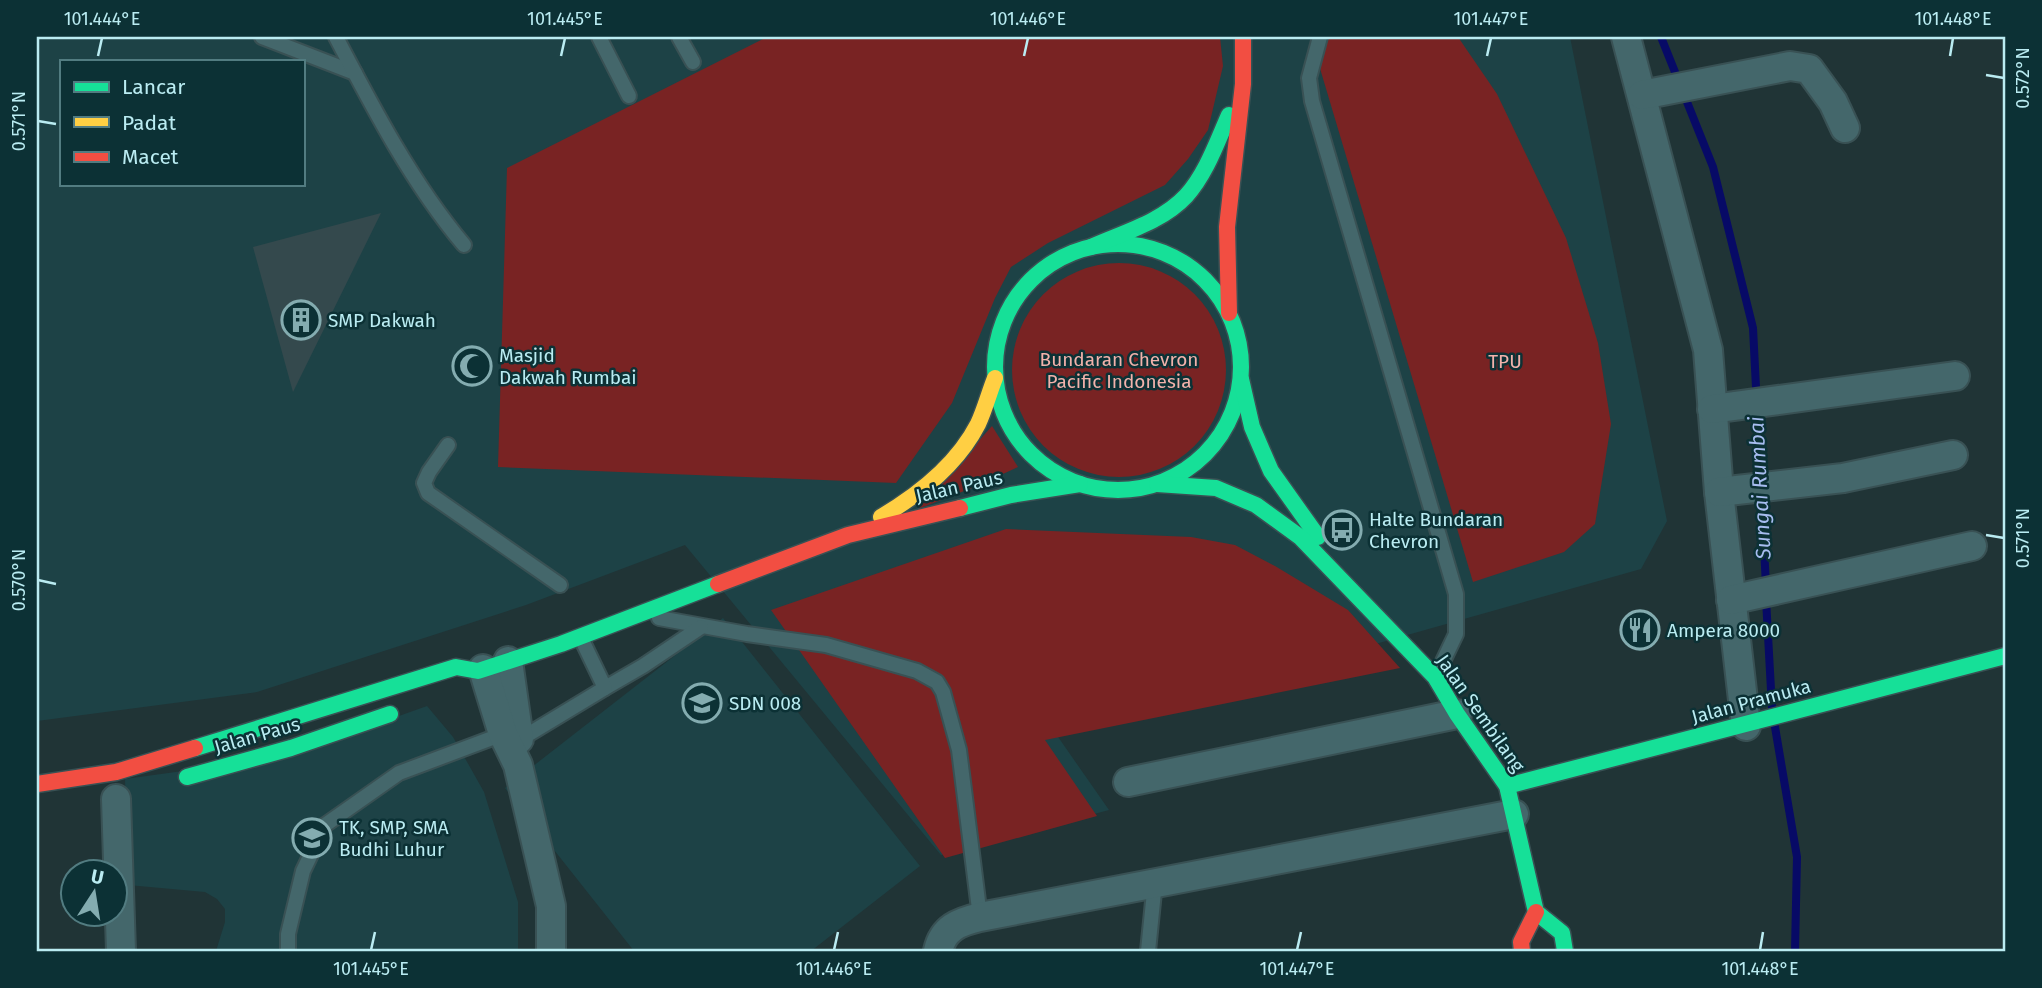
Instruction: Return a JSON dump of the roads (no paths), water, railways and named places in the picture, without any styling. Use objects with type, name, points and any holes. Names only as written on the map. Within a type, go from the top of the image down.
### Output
[{"type":"main road","points":[[1228,313],[1227,227],[1244,84],[1243,37]]},
{"type":"main road","points":[[1091,247],[1122,245],[1153,249],[1182,262],[1209,284],[1228,313],[1240,348],[1241,379],[1234,411],[1216,442],[1191,467],[1157,484],[1119,490],[1080,484],[1045,467],[1019,441],[1002,410],[995,378],[996,347],[1007,313],[1019,293],[1038,273],[1061,258],[1161,214],[1185,197],[1206,165],[1244,84]]},
{"type":"main road","name":"Jalan Paus","points":[[848,536],[908,501],[952,462],[978,425],[995,378]]},
{"type":"main road","name":"Jalan Sembilang","points":[[1241,379],[1252,427],[1271,471],[1361,598]]},
{"type":"main road","name":"Jalan Paus","points":[[37,784],[117,772],[456,667],[483,672],[848,536],[999,498],[1080,484]]},
{"type":"main road","name":"Jalan Sembilang","points":[[1157,484],[1216,488],[1256,505],[1300,537],[1435,677],[1507,786],[1536,912]]},
{"type":"main road","name":"Jalan Pramuka","points":[[1507,786],[1746,726],[2005,656]]},
{"type":"main road","name":"Jalan Paus","points":[[170,781],[291,748],[408,707]]},
{"type":"main road","points":[[1522,947],[1536,912],[1562,933],[1565,951]]},
{"type":"main road","points":[[1522,947],[1562,933]]},
{"type":"street","points":[[1629,37],[1668,90],[1707,350],[1718,492],[1754,595],[1746,726]]},
{"type":"street","points":[[1668,90],[1790,66],[1809,69],[1833,102],[1845,128]]},
{"type":"street","points":[[1712,409],[1955,376]]},
{"type":"street","points":[[1718,492],[1843,478],[1953,455]]},
{"type":"street","points":[[1754,595],[1972,546]]},
{"type":"street","points":[[483,672],[513,746],[551,906],[551,951]]},
{"type":"street","points":[[1128,782],[1457,713]]},
{"type":"street","points":[[118,797],[121,951]]},
{"type":"street","points":[[938,951],[947,932],[960,922],[980,917],[1155,881],[1514,814]]},
{"type":"lane","points":[[262,37],[355,73]]},
{"type":"lane","points":[[336,37],[427,195],[464,244]]},
{"type":"lane","points":[[599,37],[629,96]]},
{"type":"lane","points":[[680,37],[693,62]]},
{"type":"lane","points":[[1320,37],[1309,78],[1312,101],[1456,594],[1457,634],[1435,677]]},
{"type":"lane","points":[[448,445],[424,483],[428,493],[560,584]]},
{"type":"lane","points":[[641,614],[826,645],[917,671],[937,682],[943,692],[959,750],[980,917]]},
{"type":"lane","points":[[288,951],[288,934],[303,870],[326,825],[399,773],[513,746],[643,666],[701,626]]},
{"type":"lane","points":[[581,636],[605,688]]},
{"type":"lane","points":[[1148,951],[1155,881]]},
{"type":"waterway","name":"Sungai Rumbai","points":[[1661,37],[1713,167],[1753,328],[1766,586]]},
{"type":"waterway","name":"Sungai Rumbai","points":[[1766,599],[1772,708]]},
{"type":"waterway","name":"Sungai Rumbai","points":[[1775,727],[1797,857],[1795,951]]},
{"type":"place","name":"SMP Dakwah","points":[[301,320]]},
{"type":"place","name":"Masjid Dakwah Rumbai","points":[[472,366]]},
{"type":"place","name":"Halte Bundaran Chevron","points":[[1342,530]]},
{"type":"place","name":"Ampera 8000","points":[[1640,630]]},
{"type":"place","name":"SDN 008","points":[[702,703]]},
{"type":"place","name":"TK, SMP, SMA Budhi Luhur","points":[[312,838]]},
{"type":"park label","name":"TPU","points":[[1505,361]]},
{"type":"park label","name":"Bundaran Chevron Pacific Indonesia","points":[[1119,370]]}]
